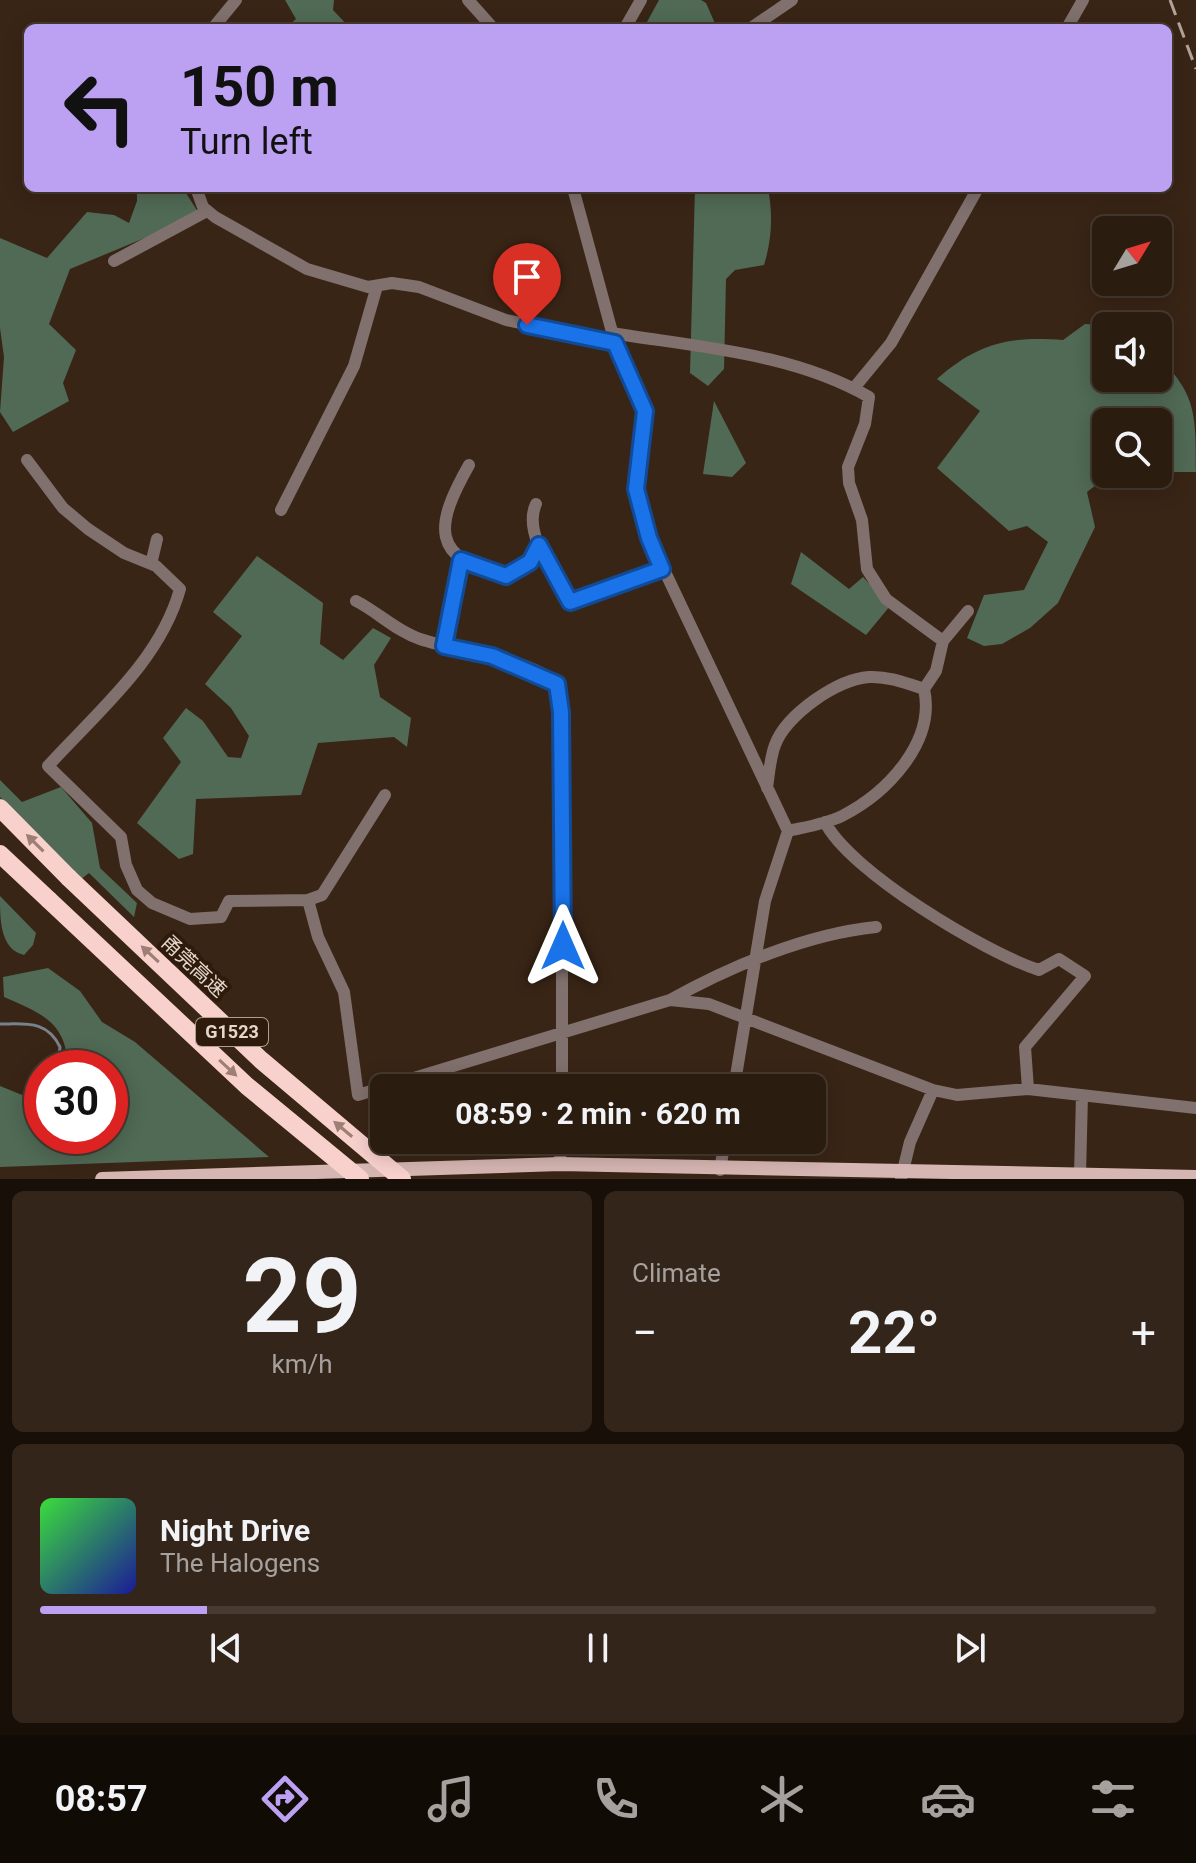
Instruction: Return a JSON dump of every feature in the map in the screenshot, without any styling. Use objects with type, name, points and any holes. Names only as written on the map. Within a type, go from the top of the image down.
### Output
[{"type":"highway","name":"甬莞高速","points":[[0,808],[69,878],[261,1060],[402,1179]]},
{"type":"highway","name":"G1523","points":[[0,854],[247,1086],[360,1179]]},
{"type":"main road","points":[[102,1179],[560,1164],[902,1176],[1196,1177]]},
{"type":"street","points":[[216,24],[236,0]]},
{"type":"street","points":[[468,0],[489,24]]},
{"type":"street","points":[[627,24],[641,0]]},
{"type":"street","points":[[757,24],[792,0]]},
{"type":"street","points":[[1069,24],[1083,0]]},
{"type":"street","points":[[198,192],[207,211],[307,269],[368,287],[392,283],[419,287],[506,320],[758,357],[854,388],[869,397],[865,424],[848,467],[849,483],[862,520],[867,569],[886,599],[943,641]]},
{"type":"street","points":[[574,192],[613,338],[645,411],[636,489],[649,538],[788,831],[765,901],[736,1074]]},
{"type":"street","points":[[854,388],[891,343],[976,192]]},
{"type":"street","points":[[114,261],[207,211]]},
{"type":"street","points":[[281,510],[354,366],[377,286]]},
{"type":"street","points":[[27,460],[63,508],[124,553],[151,564],[180,589],[172,617],[156,647],[48,766],[121,837],[130,878],[137,890],[152,903],[190,919],[221,917],[229,901],[308,900],[322,895],[385,795]]},
{"type":"street","points":[[469,465],[446,508],[443,528],[445,540],[461,560],[506,576],[530,562],[539,545]]},
{"type":"street","points":[[536,504],[532,511],[539,545],[570,602],[662,569]]},
{"type":"street","points":[[151,564],[157,539]]},
{"type":"street","points":[[444,646],[461,560]]},
{"type":"street","points":[[356,601],[381,614],[402,633],[492,656],[557,684],[562,755],[562,1074]]},
{"type":"street","points":[[788,831],[843,815],[874,793],[912,753],[921,738],[927,717],[924,689],[936,671],[943,641],[968,611]]},
{"type":"street","points":[[767,788],[775,743],[788,725],[831,688],[869,677],[892,679],[924,689]]},
{"type":"street","points":[[825,822],[834,840],[897,893],[1017,963],[1039,970],[1059,959],[1085,976],[1025,1047],[1028,1089]]},
{"type":"street","points":[[308,900],[318,937],[344,992],[358,1095],[670,1000],[700,983],[840,931],[876,927]]},
{"type":"street","points":[[670,1000],[709,1004],[933,1090],[957,1095],[1028,1089],[1196,1108]]},
{"type":"street","points":[[902,1176],[910,1142],[933,1090]]},
{"type":"street","points":[[1080,1175],[1082,1095]]},
{"type":"street","points":[[560,1154],[560,1164]]},
{"type":"street","points":[[720,1170],[723,1154]]},
{"type":"green space","points":[[285,0],[334,0],[333,10],[346,24],[290,24],[296,19]]},
{"type":"green space","points":[[659,0],[701,0],[706,3],[715,24],[650,24],[647,22]]},
{"type":"green space","points":[[137,192],[185,192],[200,215],[70,269],[49,324],[76,350],[63,383],[69,401],[13,432],[0,412],[4,357],[0,328],[0,238],[47,258],[87,212],[114,215],[129,223]]},
{"type":"green space","points":[[695,192],[769,192],[771,227],[764,265],[735,270],[726,279],[724,369],[708,386],[690,373]]},
{"type":"green space","points":[[1085,324],[1092,324],[1092,392],[1172,392],[1172,371],[1191,406],[1196,472],[1172,472],[1172,408],[1092,408],[1092,488],[1087,492],[1095,527],[1058,603],[1030,628],[1002,644],[984,646],[967,638],[984,595],[1024,590],[1048,542],[1027,526],[1009,531],[937,468],[980,411],[937,379],[966,357],[995,344],[1026,339],[1063,340]]},
{"type":"green space","points":[[714,401],[746,463],[732,477],[703,474]]},
{"type":"green space","points":[[801,552],[849,589],[863,577],[890,606],[866,635],[791,584]]},
{"type":"green space","points":[[257,556],[323,603],[320,644],[343,660],[373,628],[391,638],[374,665],[380,697],[411,718],[407,747],[394,737],[318,743],[301,795],[196,799],[193,854],[179,859],[137,823],[181,762],[163,738],[186,708],[203,721],[228,757],[241,758],[249,736],[231,708],[205,684],[242,636],[213,612]]},
{"type":"green space","points":[[0,780],[22,802],[61,787],[92,823],[100,868],[137,903],[134,917],[89,873],[80,880],[0,797]]},
{"type":"green space","points":[[0,896],[36,933],[33,945],[24,955],[10,947],[6,940],[1,924]]},
{"type":"green space","points":[[48,968],[80,991],[102,1022],[135,1042],[269,1157],[0,1167],[0,1086],[24,1096],[24,1154],[128,1154],[128,1050],[65,1050],[60,1034],[46,1018],[4,997],[3,977]]},
{"type":"waterway","points":[[0,1024],[42,1028],[55,1038],[60,1050]]},
{"type":"railway","points":[[1170,0],[1196,69]]},
{"type":"route","points":[[527,325],[615,343],[645,411],[636,489],[649,538],[662,569],[570,602],[539,545],[530,562],[506,576],[484,571],[461,560],[444,646],[492,656],[552,679],[557,684],[561,712],[563,946]]}]
